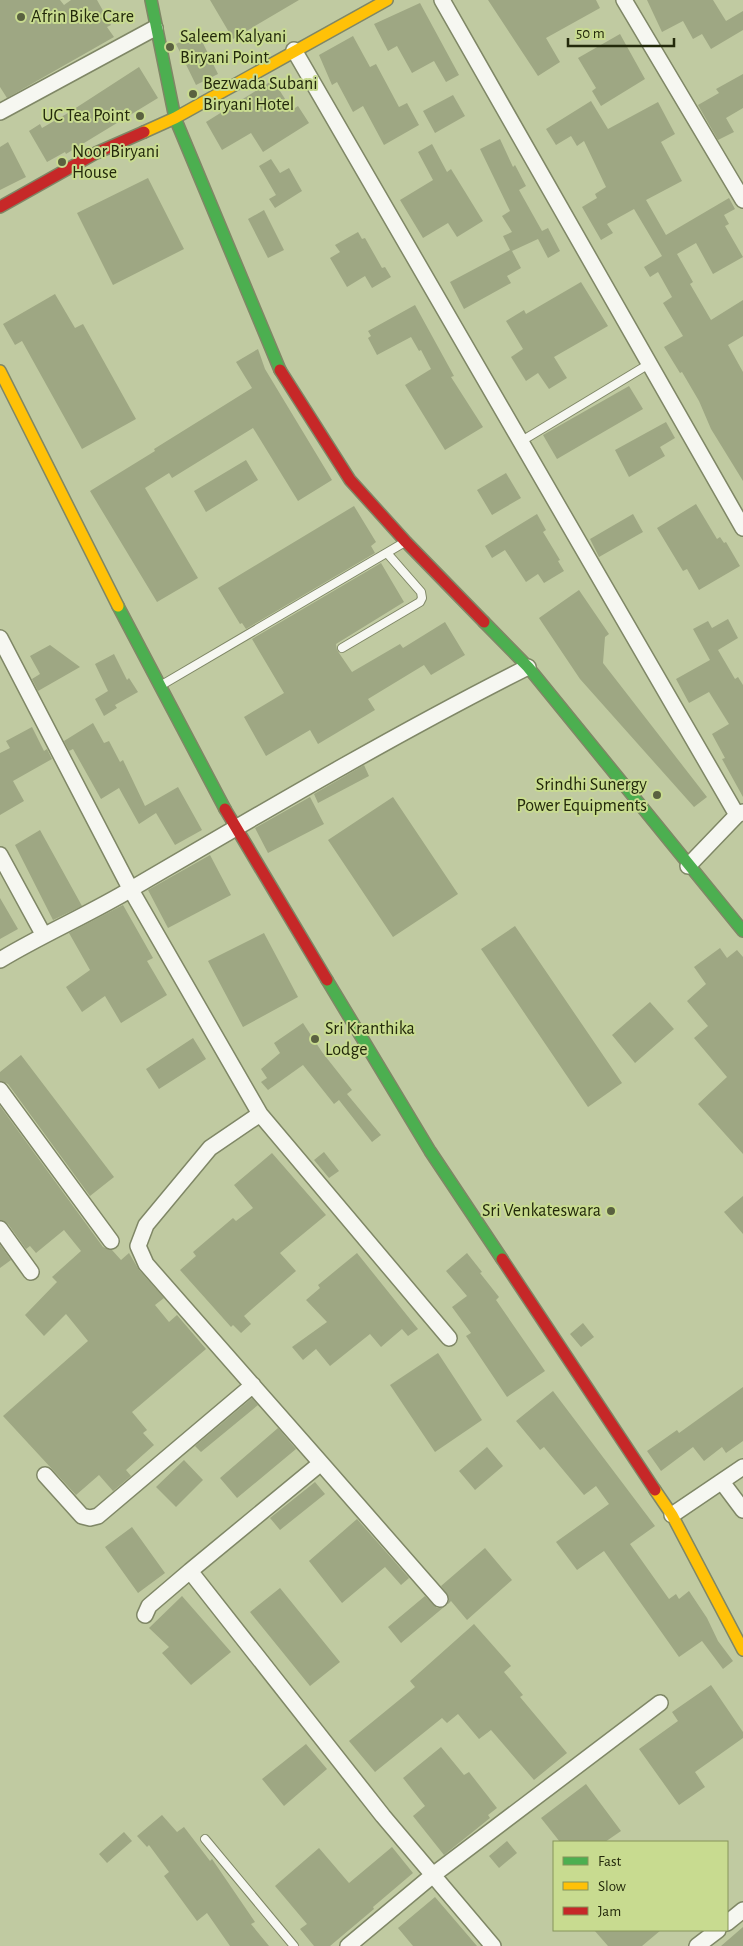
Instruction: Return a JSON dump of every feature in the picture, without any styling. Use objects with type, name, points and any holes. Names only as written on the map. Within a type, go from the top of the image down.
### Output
[{"type":"street","points":[[151,0],[155,28],[175,118],[281,372],[350,480],[406,542],[528,667],[688,866],[743,931]]},
{"type":"street","points":[[0,208],[96,153],[175,118],[294,50],[387,0]]},
{"type":"street","points":[[442,0],[743,528]]},
{"type":"street","points":[[624,0],[743,200]]},
{"type":"street","points":[[1,110],[155,28]]},
{"type":"street","points":[[294,50],[520,442],[740,813],[688,866]]},
{"type":"street","points":[[0,371],[159,687],[235,827],[430,1151],[672,1515],[743,1650]]},
{"type":"street","points":[[0,638],[4,658],[131,890],[260,1114],[449,1338]]},
{"type":"street","points":[[0,960],[43,934],[131,890],[235,827],[528,667]]},
{"type":"street","points":[[0,855],[43,934]]},
{"type":"street","points":[[0,1090],[111,1241]]},
{"type":"street","points":[[260,1114],[210,1148],[146,1225],[138,1246],[146,1264],[440,1599]]},
{"type":"street","points":[[0,1229],[31,1272]]},
{"type":"street","points":[[45,1475],[82,1516],[90,1518],[98,1516],[253,1385]]},
{"type":"street","points":[[145,1615],[148,1606],[320,1463]]},
{"type":"street","points":[[672,1515],[743,1467]]},
{"type":"street","points":[[722,1482],[743,1510]]},
{"type":"street","points":[[190,1571],[383,1816],[493,1946]]},
{"type":"street","points":[[348,1946],[432,1875],[660,1703]]},
{"type":"street","points":[[728,1922],[743,1910]]},
{"type":"street","points":[[697,1946],[717,1931]]},
{"type":"lane","points":[[520,442],[650,364]]},
{"type":"lane","points":[[159,687],[406,542]]},
{"type":"lane","points":[[342,648],[422,598],[421,592],[387,553]]},
{"type":"lane","points":[[205,1839],[294,1946]]},
{"type":"building","points":[[0,0],[60,0],[64,5],[71,0],[97,0],[111,25],[107,27],[114,37],[7,98],[0,87]]},
{"type":"building","points":[[210,0],[299,0],[233,39]]},
{"type":"building","points":[[488,0],[596,0],[600,8],[546,38],[560,62],[538,76]]},
{"type":"building","points":[[647,0],[713,0],[726,21],[743,11],[743,30],[711,49],[702,34],[693,39],[683,21],[662,32]]},
{"type":"building","points":[[420,3],[459,75],[446,82],[434,61],[412,73],[397,46],[388,51],[374,24]]},
{"type":"building","points":[[198,33],[218,74],[196,85],[176,44]]},
{"type":"building","points":[[620,34],[645,79],[601,106],[592,91],[596,88],[578,58]]},
{"type":"building","points":[[353,36],[370,67],[376,64],[399,107],[407,103],[419,125],[384,145],[363,106],[353,112],[337,82],[332,85],[319,55]]},
{"type":"building","points":[[139,67],[158,98],[66,154],[65,152],[47,162],[29,131],[40,124],[42,128],[68,113]]},
{"type":"building","points":[[743,74],[743,108],[726,118],[734,132],[718,140],[698,105],[719,93],[716,89]]},
{"type":"building","points":[[273,80],[292,110],[298,106],[309,123],[263,152],[251,133],[222,150],[206,122]]},
{"type":"building","points":[[453,95],[465,116],[435,133],[423,111]]},
{"type":"building","points":[[591,101],[608,129],[658,102],[675,134],[661,142],[682,181],[646,200],[666,235],[729,198],[735,209],[724,215],[729,224],[725,226],[743,257],[713,274],[696,243],[677,254],[693,282],[690,284],[711,320],[743,300],[743,336],[728,345],[743,372],[743,481],[711,429],[699,401],[682,372],[680,373],[664,347],[683,336],[663,303],[672,297],[658,272],[650,277],[644,267],[662,256],[634,209],[607,224],[613,233],[601,240],[582,207],[597,198],[595,194],[606,187],[584,141],[577,146],[571,136],[556,145],[546,129]]},
{"type":"building","points":[[500,139],[513,167],[515,165],[526,186],[519,190],[542,231],[548,228],[560,251],[548,258],[538,239],[512,251],[521,268],[507,276],[511,283],[464,309],[450,282],[510,250],[503,236],[512,232],[502,216],[510,211],[480,149]]},
{"type":"building","points":[[8,142],[26,177],[0,190],[0,147]]},
{"type":"building","points":[[432,144],[447,172],[451,169],[483,221],[457,237],[448,223],[423,238],[400,200],[433,180],[418,152]]},
{"type":"building","points":[[271,159],[280,173],[289,168],[302,191],[275,208],[269,199],[276,195],[259,166]]},
{"type":"building","points":[[148,178],[184,249],[113,285],[77,213]]},
{"type":"building","points":[[264,210],[284,250],[268,258],[248,219]]},
{"type":"building","points":[[358,232],[362,239],[365,238],[382,268],[385,267],[391,277],[372,288],[365,276],[347,287],[330,258],[340,252],[335,245]]},
{"type":"building","points":[[581,282],[608,326],[554,357],[567,378],[549,389],[538,373],[526,381],[511,357],[523,349],[506,321],[524,310],[526,314]]},
{"type":"building","points":[[55,294],[75,328],[83,324],[136,419],[82,449],[22,341],[15,345],[3,324]]},
{"type":"building","points":[[415,305],[454,376],[451,377],[483,427],[445,450],[405,385],[431,369],[421,350],[419,351],[411,337],[377,355],[368,338],[371,336],[368,331]]},
{"type":"building","points":[[258,349],[265,369],[332,480],[298,501],[253,428],[172,478],[169,473],[145,488],[198,578],[157,602],[90,491],[252,388],[236,362]]},
{"type":"building","points":[[629,386],[643,409],[557,459],[543,435]]},
{"type":"building","points":[[666,422],[675,438],[660,447],[665,456],[629,477],[615,450]]},
{"type":"building","points":[[246,460],[258,480],[206,512],[194,491]]},
{"type":"building","points":[[506,473],[521,498],[492,515],[477,490]]},
{"type":"building","points":[[696,504],[717,539],[720,537],[724,543],[726,542],[740,566],[699,590],[687,569],[683,571],[657,528]]},
{"type":"building","points":[[354,506],[376,542],[371,546],[375,553],[246,629],[242,623],[240,624],[218,588]]},
{"type":"building","points":[[537,514],[546,530],[543,532],[560,560],[558,561],[564,571],[544,583],[538,574],[526,582],[505,550],[492,558],[485,546]]},
{"type":"building","points":[[633,514],[643,532],[599,557],[590,539]]},
{"type":"building","points":[[381,563],[404,602],[336,644],[337,650],[352,672],[400,644],[403,648],[445,622],[465,655],[431,675],[424,665],[368,699],[375,710],[318,744],[310,730],[266,756],[244,717],[284,693],[252,639]]},
{"type":"building","points":[[579,590],[609,634],[605,637],[603,663],[707,797],[694,807],[580,679],[539,618]]},
{"type":"building","points":[[728,619],[738,638],[718,650],[735,679],[738,677],[743,685],[743,797],[722,759],[725,758],[712,734],[729,724],[709,692],[689,703],[676,679],[710,660],[693,629],[708,621],[712,628]]},
{"type":"building","points":[[50,645],[80,667],[38,691],[32,679],[40,674],[30,656]]},
{"type":"building","points":[[114,654],[127,680],[129,678],[138,692],[115,705],[117,708],[104,716],[95,699],[108,691],[95,664]]},
{"type":"building","points":[[93,723],[104,743],[109,741],[120,762],[123,760],[145,806],[178,787],[202,830],[175,845],[156,813],[139,824],[119,788],[101,799],[73,749],[69,751],[64,741]]},
{"type":"building","points":[[32,727],[44,751],[47,749],[52,759],[13,781],[24,801],[0,815],[0,753],[10,748],[6,741]]},
{"type":"building","points":[[364,765],[369,776],[318,803],[314,794]]},
{"type":"building","points":[[310,797],[324,824],[268,853],[255,828]]},
{"type":"building","points":[[393,797],[458,894],[393,937],[328,840]]},
{"type":"building","points":[[40,830],[82,906],[53,920],[15,845]]},
{"type":"building","points":[[210,855],[231,895],[168,928],[148,890]]},
{"type":"building","points":[[0,898],[18,929],[0,939]]},
{"type":"building","points":[[123,905],[153,958],[147,961],[167,995],[121,1023],[105,996],[82,1012],[66,987],[90,970],[69,933]]},
{"type":"building","points":[[515,926],[622,1083],[588,1107],[481,949]]},
{"type":"building","points":[[264,933],[298,997],[243,1027],[208,961]]},
{"type":"building","points":[[720,948],[727,958],[737,950],[743,957],[743,1154],[698,1104],[727,1077],[694,1038],[708,1026],[687,1001],[706,984],[694,967]]},
{"type":"building","points":[[650,1002],[674,1029],[635,1063],[612,1035]]},
{"type":"building","points":[[303,1023],[322,1052],[352,1090],[347,1094],[381,1135],[372,1142],[339,1100],[334,1104],[303,1065],[268,1090],[261,1082],[267,1078],[261,1069],[280,1053],[274,1043]]},
{"type":"building","points":[[193,1038],[206,1059],[159,1089],[146,1069]]},
{"type":"building","points":[[21,1055],[114,1177],[90,1196],[8,1084],[0,1081],[0,1072]]},
{"type":"building","points":[[0,1106],[103,1247],[112,1250],[121,1260],[129,1253],[139,1270],[164,1298],[155,1305],[169,1322],[177,1315],[206,1349],[132,1412],[147,1430],[143,1433],[154,1445],[126,1470],[131,1476],[113,1491],[99,1475],[76,1495],[3,1416],[88,1341],[66,1314],[44,1336],[25,1315],[57,1282],[52,1277],[81,1251],[64,1230],[36,1253],[30,1246],[26,1249],[8,1224],[0,1220]]},
{"type":"building","points":[[324,1152],[339,1171],[329,1178],[314,1160]]},
{"type":"building","points":[[272,1153],[326,1215],[280,1253],[296,1271],[244,1316],[251,1324],[241,1333],[233,1325],[231,1327],[180,1270],[196,1256],[193,1252],[233,1218],[236,1221],[253,1208],[234,1185]]},
{"type":"building","points":[[743,1196],[743,1234],[724,1212]]},
{"type":"building","points":[[0,1245],[11,1260],[0,1268]]},
{"type":"building","points":[[357,1253],[418,1329],[408,1336],[402,1329],[381,1347],[370,1334],[330,1366],[316,1349],[303,1360],[292,1347],[327,1322],[306,1300],[320,1288],[318,1285]]},
{"type":"building","points":[[467,1253],[499,1297],[496,1300],[545,1371],[507,1397],[466,1336],[471,1333],[452,1307],[467,1296],[446,1271]]},
{"type":"building","points":[[583,1323],[594,1337],[581,1347],[570,1334]]},
{"type":"building","points":[[438,1353],[482,1420],[435,1452],[390,1385]]},
{"type":"building","points":[[743,1387],[743,1441],[726,1453],[722,1447],[704,1461],[693,1447],[661,1471],[647,1451],[677,1430],[679,1433]]},
{"type":"building","points":[[553,1391],[655,1526],[630,1544],[669,1599],[676,1594],[679,1599],[689,1591],[707,1618],[718,1641],[733,1661],[723,1669],[702,1641],[679,1657],[604,1551],[577,1570],[556,1542],[609,1504],[596,1486],[584,1495],[544,1447],[540,1450],[516,1421]]},
{"type":"building","points":[[252,1398],[258,1405],[201,1452],[195,1446]]},
{"type":"building","points":[[278,1428],[296,1449],[237,1498],[220,1478]]},
{"type":"building","points":[[487,1447],[503,1466],[475,1490],[459,1471]]},
{"type":"building","points":[[184,1460],[203,1480],[176,1507],[156,1487]]},
{"type":"building","points":[[315,1482],[325,1494],[280,1530],[270,1518]]},
{"type":"building","points":[[357,1519],[409,1578],[401,1585],[385,1567],[342,1603],[309,1561]]},
{"type":"building","points":[[132,1527],[165,1573],[138,1593],[105,1547]]},
{"type":"building","points":[[485,1548],[512,1580],[467,1620],[451,1601],[448,1604],[449,1597],[441,1586]]},
{"type":"building","points":[[280,1588],[340,1662],[310,1686],[250,1612]]},
{"type":"building","points":[[182,1596],[231,1652],[191,1685],[162,1653],[169,1647],[149,1628]]},
{"type":"building","points":[[425,1596],[437,1608],[444,1607],[401,1643],[388,1627]]},
{"type":"building","points":[[474,1624],[511,1666],[504,1672],[523,1695],[520,1697],[567,1753],[534,1780],[491,1730],[479,1739],[458,1714],[447,1723],[442,1718],[375,1772],[349,1741],[415,1687],[410,1681]]},
{"type":"building","points":[[711,1685],[743,1732],[743,1738],[695,1772],[705,1787],[679,1805],[639,1749],[678,1721],[672,1712]]},
{"type":"building","points":[[306,1744],[327,1769],[284,1806],[262,1779]]},
{"type":"building","points":[[441,1747],[464,1775],[469,1772],[497,1808],[488,1815],[490,1818],[444,1855],[413,1816],[425,1806],[403,1778]]},
{"type":"building","points":[[586,1784],[621,1831],[606,1841],[559,1841],[541,1818]]},
{"type":"building","points":[[162,1815],[177,1832],[184,1827],[210,1861],[212,1859],[255,1922],[251,1924],[269,1946],[230,1946],[207,1913],[197,1921],[164,1876],[169,1872],[149,1845],[147,1847],[137,1836]]},
{"type":"building","points":[[124,1832],[132,1841],[107,1863],[99,1854]]},
{"type":"building","points":[[507,1841],[517,1853],[499,1868],[489,1856]]},
{"type":"building","points":[[392,1847],[413,1873],[330,1946],[314,1946],[300,1929],[307,1924],[275,1886],[319,1848],[349,1883]]},
{"type":"building","points":[[435,1897],[477,1946],[413,1946],[398,1928]]},
{"type":"building","points":[[743,1927],[743,1946],[721,1946]]},
{"type":"building","points":[[595,1931],[660,1931],[642,1946],[608,1946]]},
{"type":"traffic: fast","points":[[151,0],[175,118],[280,370]]},
{"type":"traffic: fast","points":[[118,606],[225,809]]},
{"type":"traffic: fast","points":[[484,622],[528,667],[743,931]]},
{"type":"traffic: fast","points":[[327,980],[430,1151],[502,1259]]},
{"type":"traffic: slow","points":[[144,132],[175,118],[387,0]]},
{"type":"traffic: slow","points":[[0,371],[118,606]]},
{"type":"traffic: slow","points":[[655,1490],[672,1515],[743,1650]]},
{"type":"traffic: jam","points":[[0,207],[96,153],[144,132]]},
{"type":"traffic: jam","points":[[280,370],[350,480],[406,542],[484,622]]},
{"type":"traffic: jam","points":[[225,809],[327,980]]},
{"type":"traffic: jam","points":[[502,1259],[655,1490]]},
{"type":"place","name":"Afrin Bike Care","points":[[21,17]]},
{"type":"place","name":"Saleem Kalyani Biryani Point","points":[[170,47]]},
{"type":"place","name":"Bezwada Subani Biryani Hotel","points":[[193,94]]},
{"type":"place","name":"UC Tea Point","points":[[140,116]]},
{"type":"place","name":"Noor Biryani House","points":[[62,162]]},
{"type":"place","name":"Srindhi Sunergy Power Equipments","points":[[657,795]]},
{"type":"place","name":"Sri Kranthika Lodge","points":[[315,1039]]},
{"type":"place","name":"Sri Venkateswara","points":[[611,1211]]}]
